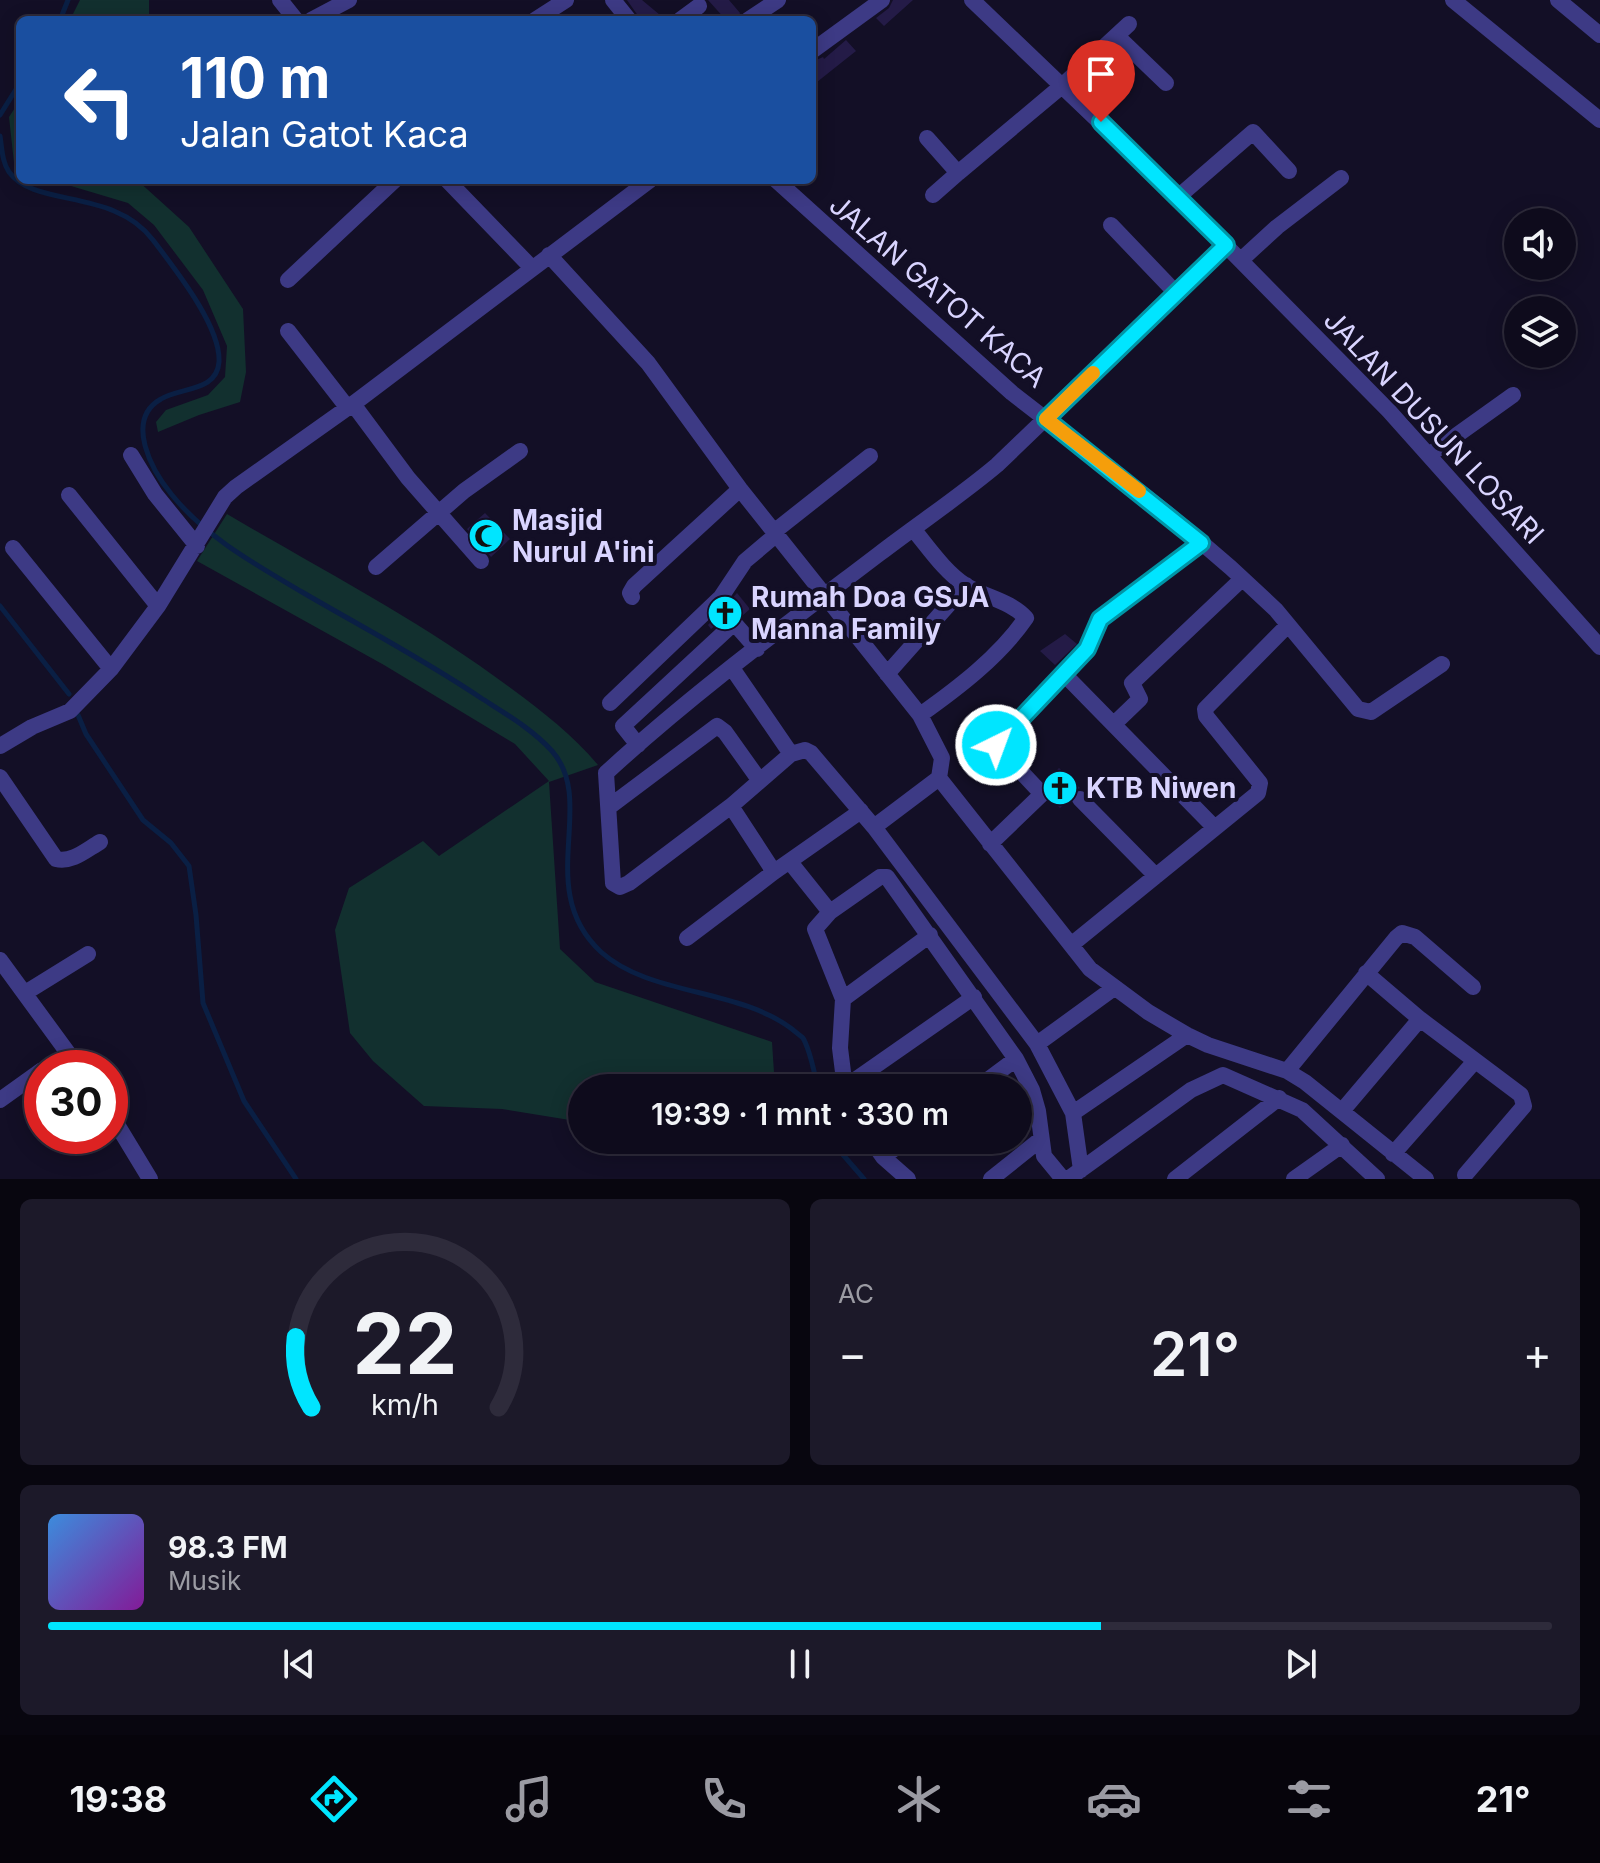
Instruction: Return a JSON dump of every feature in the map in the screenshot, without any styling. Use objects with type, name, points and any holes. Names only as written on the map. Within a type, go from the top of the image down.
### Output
[{"type":"street","points":[[280,0],[293,16]]},
{"type":"street","points":[[319,16],[349,0]]},
{"type":"street","points":[[541,16],[566,0]]},
{"type":"street","points":[[613,0],[626,16]]},
{"type":"street","points":[[754,16],[778,0]]},
{"type":"street","points":[[816,48],[882,0]]},
{"type":"street","name":"JALAN DUSUN LOSARI","points":[[972,0],[1178,197],[1389,411],[1600,647]]},
{"type":"street","points":[[1453,0],[1600,120]]},
{"type":"street","points":[[1558,0],[1600,35]]},
{"type":"street","points":[[685,16],[699,6]]},
{"type":"street","points":[[933,195],[1123,30],[1137,53],[1166,83]]},
{"type":"street","points":[[1178,197],[1253,132],[1289,171]]},
{"type":"street","points":[[927,138],[958,173]]},
{"type":"street","points":[[1241,260],[1277,227],[1341,178]]},
{"type":"street","points":[[288,280],[391,184]]},
{"type":"street","points":[[451,184],[532,268]]},
{"type":"street","points":[[0,746],[32,727],[70,711],[111,669],[158,606],[225,497],[236,487],[350,406],[645,184]]},
{"type":"street","name":"JALAN GATOT KACA","points":[[780,184],[977,363],[1242,579],[1288,625],[1358,709],[1367,713],[1442,664]]},
{"type":"street","points":[[1111,225],[1176,293]]},
{"type":"street","points":[[1071,1176],[1073,1113],[1037,1044],[874,827],[811,753],[805,750],[791,754],[731,806],[620,887],[613,883],[606,773],[732,668],[958,498],[1046,419],[1226,245]]},
{"type":"street","points":[[549,255],[648,363],[740,489],[920,715],[942,758],[939,778],[874,827]]},
{"type":"street","points":[[288,331],[437,513],[481,561]]},
{"type":"street","points":[[1429,455],[1513,395]]},
{"type":"street","points":[[376,567],[437,513],[520,451]]},
{"type":"street","points":[[131,455],[155,494],[199,543]]},
{"type":"street","points":[[610,703],[721,597],[745,561],[870,456]]},
{"type":"street","points":[[632,597],[630,593],[634,586],[740,489]]},
{"type":"street","points":[[69,495],[158,606]]},
{"type":"street","points":[[913,529],[946,569],[966,585],[1025,615],[1025,620],[982,666],[953,692],[920,715]]},
{"type":"street","points":[[990,844],[1042,794],[996,745],[1087,649],[1100,619],[1201,543]]},
{"type":"street","points":[[13,548],[111,669]]},
{"type":"street","points":[[1114,724],[1140,698],[1132,683],[1242,579]]},
{"type":"street","points":[[887,674],[966,585]]},
{"type":"street","points":[[638,745],[622,727],[732,625],[735,624],[757,649]]},
{"type":"street","points":[[1071,945],[1258,793],[1261,786],[1206,716],[1205,709],[1288,625]]},
{"type":"street","points":[[732,668],[791,754]]},
{"type":"street","points":[[1064,674],[1215,828]]},
{"type":"street","points":[[609,807],[717,726],[725,732],[760,781]]},
{"type":"street","points":[[0,777],[56,859],[72,859],[100,842]]},
{"type":"street","points":[[939,778],[1090,969],[1148,1012],[1187,1035],[1287,1071],[1426,1179]]},
{"type":"street","points":[[1080,799],[1156,876]]},
{"type":"street","points":[[731,806],[774,872]]},
{"type":"street","points":[[687,938],[861,811]]},
{"type":"street","points":[[790,862],[830,912]]},
{"type":"street","points":[[843,1074],[840,1048],[843,999],[815,929],[830,912],[880,877],[887,877],[1016,1059],[1032,1090],[1044,1156],[1071,1176]]},
{"type":"street","points":[[1287,1071],[1402,933],[1409,933],[1473,987]]},
{"type":"street","points":[[843,999],[930,935]]},
{"type":"street","points":[[25,993],[88,954]]},
{"type":"street","points":[[0,960],[66,1050]]},
{"type":"street","points":[[1366,973],[1420,1019],[1521,1095],[1524,1101],[1524,1106],[1465,1175]]},
{"type":"street","points":[[1037,1044],[1114,988]]},
{"type":"street","points":[[865,1074],[974,997]]},
{"type":"street","points":[[1342,1111],[1420,1019]]},
{"type":"street","points":[[1073,1113],[1187,1035]]},
{"type":"street","points":[[996,1074],[1016,1059]]},
{"type":"street","points":[[1393,1154],[1475,1061]]},
{"type":"street","points":[[1071,1176],[1191,1090],[1223,1075],[1302,1110],[1377,1179]]},
{"type":"street","points":[[0,1100],[24,1083]]},
{"type":"street","points":[[1175,1179],[1279,1098]]},
{"type":"street","points":[[991,1179],[1041,1139]]},
{"type":"street","points":[[128,1143],[150,1179]]},
{"type":"street","points":[[1294,1179],[1342,1145]]},
{"type":"street","points":[[881,1154],[908,1179]]},
{"type":"street","points":[[883,1157],[887,1154]]},
{"type":"green space","points":[[80,0],[149,0],[149,16],[72,16]]},
{"type":"green space","points":[[16,106],[16,165],[14,163],[9,117]]},
{"type":"green space","points":[[64,184],[141,184],[189,227],[243,309],[246,372],[240,402],[158,432],[156,422],[166,410],[208,395],[225,377],[227,346],[203,290],[154,225],[128,203]]},
{"type":"green space","points":[[227,514],[443,641],[535,706],[568,734],[598,765],[549,782],[560,949],[595,982],[772,1042],[774,1074],[568,1074],[568,1120],[502,1109],[424,1106],[373,1061],[350,1033],[335,930],[349,888],[423,841],[439,856],[549,781],[515,744],[384,665],[197,561]]},
{"type":"building","points":[[627,0],[642,0],[661,16],[638,16]]},
{"type":"building","points":[[708,0],[729,0],[740,13],[739,16],[722,16]]},
{"type":"building","points":[[893,0],[913,0],[884,26],[876,18],[889,8]]},
{"type":"building","points":[[846,40],[856,51],[816,83],[816,60],[824,59]]},
{"type":"building","name":"Masjid Nurul A'ini","points":[[485,513],[510,539],[491,557],[467,529]]},
{"type":"building","points":[[737,593],[750,609],[742,616],[737,613],[728,615],[711,629],[708,625]]},
{"type":"building","points":[[1065,634],[1077,644],[1055,665],[1040,651]]},
{"type":"building","name":"KTB Niwen","points":[[1059,768],[1080,788],[1072,792],[1060,808],[1051,799],[1052,791],[1046,782]]},
{"type":"waterway","points":[[62,16],[68,0]]},
{"type":"waterway","points":[[0,115],[16,89]]},
{"type":"waterway","points":[[0,136],[7,168],[16,178]]},
{"type":"waterway","points":[[23,184],[118,212],[137,224],[153,240],[205,315],[218,348],[217,372],[205,384],[161,399],[150,408],[144,419],[145,446],[150,460],[172,495],[200,524],[232,549],[437,670],[518,722],[544,743],[565,772],[570,795],[568,874],[571,901],[581,927],[601,952],[644,977],[721,998],[770,1016],[803,1038],[814,1074]]},
{"type":"waterway","points":[[0,606],[69,694]]},
{"type":"waterway","points":[[78,715],[86,734],[143,820],[171,843],[189,866],[203,1003],[244,1101],[296,1179]]},
{"type":"waterway","points":[[842,1154],[864,1179]]},
{"type":"slow traffic","points":[[1093,373],[1046,419],[1139,491]]},
{"type":"place","name":"Masjid Nurul A'ini","points":[[486,536]]},
{"type":"place","name":"Rumah Doa GSJA Manna Family","points":[[725,613]]},
{"type":"place","name":"KTB Niwen","points":[[1060,788]]},
{"type":"route","points":[[996,745],[1087,649],[1100,619],[1201,543],[1046,419],[1226,245],[1101,122]]}]
